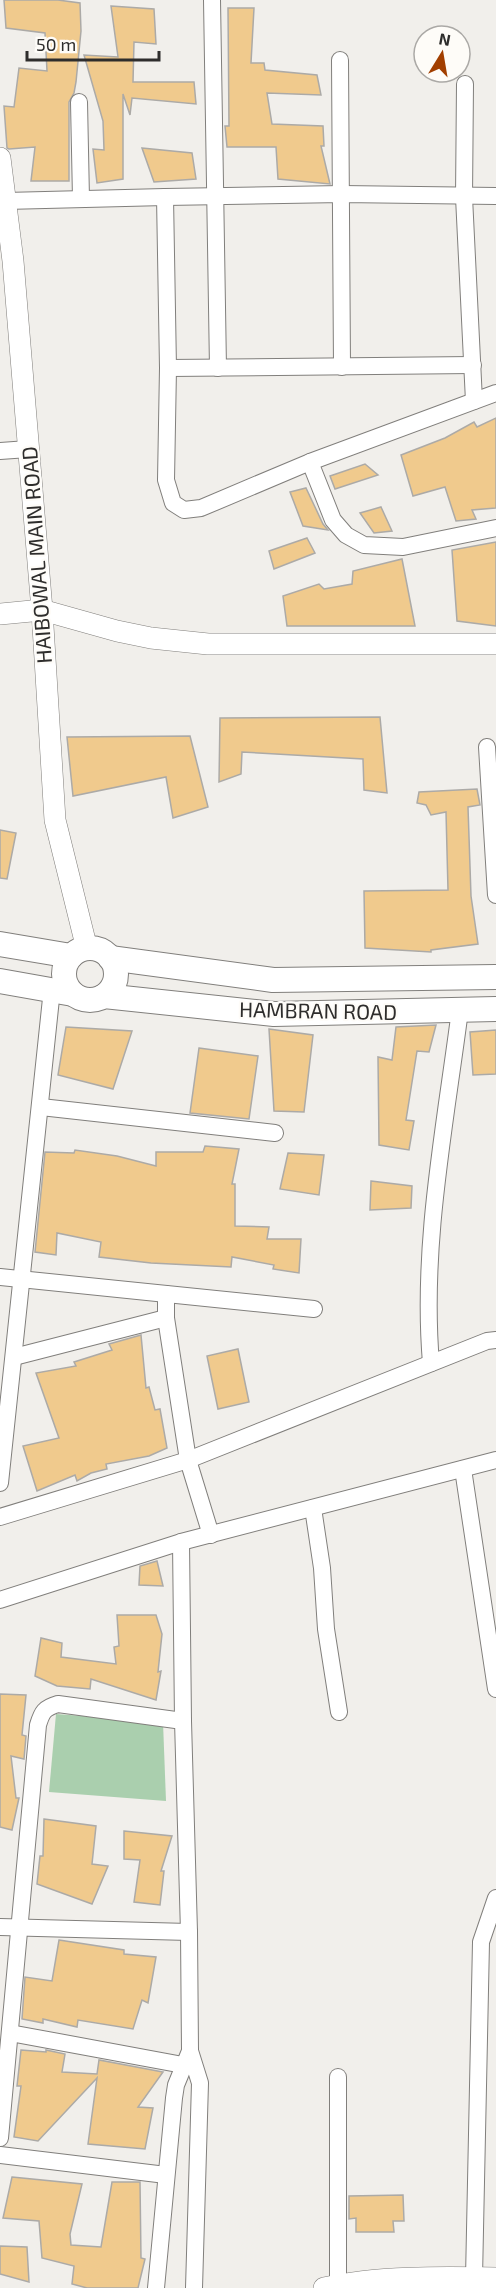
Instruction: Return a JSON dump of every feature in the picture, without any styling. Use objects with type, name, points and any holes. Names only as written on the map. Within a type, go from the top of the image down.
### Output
[{"type":"main road","points":[[0,944],[79,952],[103,952],[110,958],[116,974],[114,983],[104,996],[88,1000],[63,992],[0,981]]},
{"type":"main road","points":[[63,992],[66,963],[79,952]]},
{"type":"main road","name":"HAMBRAN ROAD","points":[[110,958],[273,980],[496,977]]},
{"type":"main road","name":"HAMBRAN ROAD","points":[[104,996],[274,1014],[496,1009]]},
{"type":"street","points":[[212,0],[219,368]]},
{"type":"street","points":[[340,60],[342,367]]},
{"type":"street","points":[[465,84],[464,197],[474,401]]},
{"type":"street","points":[[79,102],[81,200]]},
{"type":"street","name":"HAIBOWAL MAIN ROAD","points":[[0,158],[5,201],[7,261],[28,449],[42,610],[55,820],[79,952]]},
{"type":"street","points":[[5,201],[342,194],[496,196]]},
{"type":"street","points":[[165,197],[168,368],[166,480],[171,498],[179,508],[194,510],[201,508],[310,462],[496,393]]},
{"type":"street","points":[[168,368],[473,365]]},
{"type":"street","points":[[0,451],[28,449]]},
{"type":"street","points":[[310,462],[333,520],[346,535],[364,545],[403,547],[496,528]]},
{"type":"street","points":[[0,614],[42,610],[151,638],[208,644],[496,644]]},
{"type":"street","points":[[487,747],[496,895]]},
{"type":"street","points":[[0,1483],[41,1107],[63,992]]},
{"type":"street","points":[[431,1364],[427,1319],[430,1252],[460,1010]]},
{"type":"street","points":[[41,1107],[275,1134]]},
{"type":"street","points":[[0,1277],[314,1309]]},
{"type":"street","points":[[166,1294],[166,1318],[188,1460],[211,1535]]},
{"type":"street","points":[[14,1357],[166,1318]]},
{"type":"street","points":[[0,1517],[188,1460],[487,1341],[496,1340]]},
{"type":"street","points":[[0,1600],[182,1542],[496,1460]]},
{"type":"street","points":[[464,1469],[496,1689]]},
{"type":"street","points":[[314,1508],[322,1568],[326,1629],[339,1712]]},
{"type":"street","points":[[156,2288],[175,2092],[187,2058],[189,1932],[183,1721],[182,1542]]},
{"type":"street","points":[[0,2138],[38,1725],[42,1712],[47,1707],[58,1704],[183,1721]]},
{"type":"street","points":[[474,2278],[481,1942],[496,1898]]},
{"type":"street","points":[[0,1927],[189,1932]]},
{"type":"street","points":[[10,2033],[187,2058],[198,2072],[200,2083],[194,2288]]},
{"type":"street","points":[[338,2077],[331,2286],[496,2278]]},
{"type":"street","points":[[0,2154],[166,2175]]},
{"type":"green space","points":[[56,1714],[163,1722],[166,1801],[49,1792]]},
{"type":"building","points":[[4,0],[58,0],[80,3],[81,31],[76,82],[69,102],[69,181],[31,181],[35,147],[7,148],[4,106],[14,107],[19,68],[47,71],[45,33],[6,28]]},
{"type":"building","points":[[111,6],[154,9],[156,44],[134,42],[133,82],[194,82],[196,104],[132,98],[130,115],[123,94],[123,179],[97,183],[93,149],[104,150],[103,121],[84,55],[118,57]]},
{"type":"building","points":[[228,8],[254,8],[251,63],[264,63],[265,70],[317,75],[321,95],[267,93],[272,124],[323,126],[324,146],[321,146],[330,184],[278,179],[276,147],[227,147],[225,126],[229,126]]},
{"type":"building","points":[[142,148],[192,153],[196,179],[154,182]]},
{"type":"building","points":[[496,418],[496,508],[472,510],[476,519],[456,521],[445,487],[413,496],[401,455],[445,438],[474,422],[477,427]]},
{"type":"building","points":[[365,464],[378,475],[335,489],[330,476]]},
{"type":"building","points":[[306,488],[328,530],[303,526],[290,492]]},
{"type":"building","points":[[381,507],[392,531],[374,533],[360,513]]},
{"type":"building","points":[[307,538],[315,553],[274,569],[269,551]]},
{"type":"building","points":[[496,542],[496,626],[457,621],[452,550]]},
{"type":"building","points":[[402,559],[415,626],[287,626],[283,596],[319,584],[324,589],[352,584],[353,571]]},
{"type":"building","points":[[380,717],[387,793],[364,790],[363,759],[242,752],[241,774],[219,782],[220,718]]},
{"type":"building","points":[[190,736],[208,807],[173,818],[166,777],[73,796],[67,737]]},
{"type":"building","points":[[477,789],[480,805],[468,807],[471,896],[478,944],[431,950],[431,952],[365,948],[364,891],[448,890],[446,812],[431,815],[426,805],[417,803],[419,792]]},
{"type":"building","points":[[0,830],[16,833],[7,879],[0,878]]},
{"type":"building","points":[[436,1025],[429,1052],[417,1051],[406,1120],[414,1121],[409,1150],[379,1145],[378,1057],[392,1060],[396,1027]]},
{"type":"building","points":[[66,1027],[132,1031],[113,1089],[58,1075]]},
{"type":"building","points":[[269,1029],[313,1035],[304,1112],[274,1111]]},
{"type":"building","points":[[496,1030],[496,1074],[473,1075],[470,1032]]},
{"type":"building","points":[[199,1048],[258,1056],[249,1119],[190,1113]]},
{"type":"building","points":[[205,1146],[239,1149],[232,1184],[235,1184],[235,1226],[269,1227],[267,1239],[301,1239],[299,1273],[273,1269],[274,1265],[232,1257],[231,1267],[151,1263],[99,1257],[101,1242],[57,1233],[56,1255],[35,1252],[45,1152],[74,1153],[75,1150],[117,1156],[156,1166],[156,1152],[203,1152]]},
{"type":"building","points":[[288,1153],[324,1155],[319,1195],[280,1189]]},
{"type":"building","points":[[371,1181],[412,1186],[411,1208],[370,1210]]},
{"type":"building","points":[[141,1335],[146,1388],[149,1387],[155,1410],[160,1409],[167,1448],[149,1456],[106,1464],[107,1469],[91,1473],[77,1481],[75,1475],[37,1491],[23,1446],[59,1438],[36,1373],[76,1366],[74,1362],[112,1350],[109,1344]]},
{"type":"building","points":[[238,1349],[249,1402],[218,1409],[207,1356]]},
{"type":"building","points":[[157,1561],[163,1586],[139,1585],[140,1566]]},
{"type":"building","points":[[117,1615],[156,1615],[162,1634],[158,1672],[161,1671],[156,1700],[91,1679],[90,1689],[57,1686],[35,1676],[41,1638],[62,1643],[61,1657],[116,1664],[114,1647],[119,1646]]},
{"type":"building","points":[[0,1694],[26,1695],[22,1735],[26,1736],[24,1759],[11,1756],[16,1798],[19,1798],[12,1830],[0,1827]]},
{"type":"building","points":[[44,1819],[96,1826],[92,1864],[108,1866],[92,1904],[37,1884],[40,1856],[43,1856]]},
{"type":"building","points":[[124,1831],[172,1836],[161,1871],[164,1871],[160,1905],[134,1902],[140,1860],[124,1859]]},
{"type":"building","points":[[59,1940],[124,1950],[124,1954],[156,1957],[148,2003],[142,2000],[133,2029],[78,2020],[77,2027],[43,2019],[43,2023],[22,2019],[25,1977],[52,1981]]},
{"type":"building","points":[[21,2050],[46,2052],[46,2050],[65,2054],[62,2072],[97,2074],[99,2060],[163,2072],[138,2107],[153,2108],[145,2149],[88,2144],[97,2078],[38,2141],[14,2137],[21,2086],[17,2086]]},
{"type":"building","points":[[12,2177],[82,2184],[70,2234],[71,2245],[101,2247],[112,2182],[140,2182],[141,2258],[145,2259],[138,2288],[87,2288],[72,2284],[74,2266],[42,2258],[39,2221],[3,2218]]},
{"type":"building","points":[[403,2195],[404,2221],[393,2221],[394,2232],[356,2232],[356,2218],[349,2219],[349,2196]]},
{"type":"building","points":[[0,2246],[27,2247],[29,2282],[0,2274]]}]
